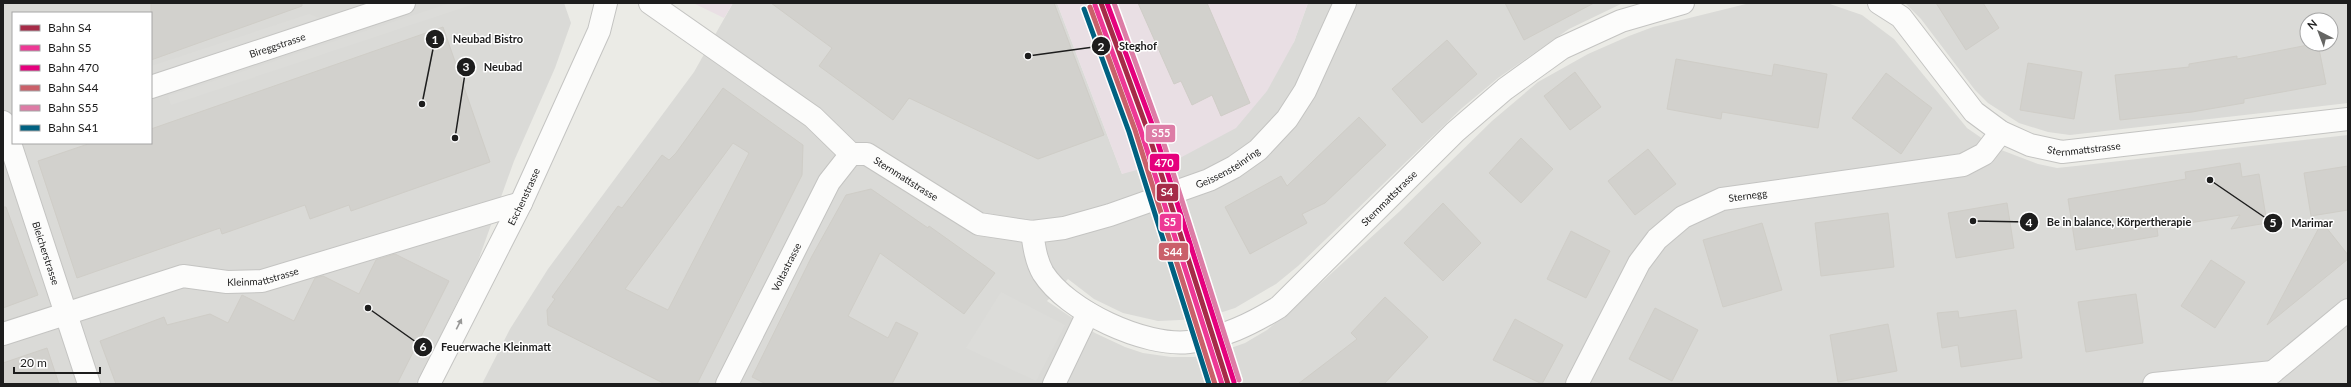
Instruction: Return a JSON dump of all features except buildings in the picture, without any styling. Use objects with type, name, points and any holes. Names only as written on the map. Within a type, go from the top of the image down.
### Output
[{"type":"street","name":"Bireggstrasse","points":[[152,87],[376,7],[404,3]]},
{"type":"street","name":"Eschenstrasse","points":[[429,384],[521,203],[598,31],[606,3]]},
{"type":"street","points":[[650,3],[813,117],[851,154]]},
{"type":"street","name":"Sternmattstrasse","points":[[851,154],[867,154],[979,224],[1032,232],[1038,263],[1044,274],[1057,290],[1088,312],[1135,334],[1172,342],[1189,342],[1225,334],[1253,323],[1279,307],[1455,132],[1505,89],[1562,48],[1621,21],[1683,3]]},
{"type":"street","name":"Sternmattstrasse","points":[[1879,3],[1901,17],[1974,112],[2001,132],[2030,145],[2062,152],[2348,119]]},
{"type":"street","name":"Geissensteinring","points":[[1032,232],[1064,228],[1110,215],[1182,190],[1234,167],[1258,150],[1287,118],[1305,90],[1343,4]]},
{"type":"street","name":"Bleicherstrasse","points":[[7,131],[89,384]]},
{"type":"street","name":"Sternegg","points":[[1578,384],[1639,263],[1657,239],[1683,217],[1722,199],[1962,165],[1984,154],[2001,132]]},
{"type":"street","name":"Voltastrasse","points":[[727,384],[826,188],[851,154]]},
{"type":"street","name":"Kleinmattstrasse","points":[[3,334],[66,312],[183,276],[227,282],[262,281],[521,203]]},
{"type":"street","points":[[2154,384],[2266,378],[2348,310]]},
{"type":"street","points":[[1054,384],[1088,312]]},
{"type":"shaded area","points":[[3,3],[564,3],[571,23],[555,68],[514,161],[478,261],[416,384],[3,384]]},
{"type":"shaded area","points":[[450,3],[477,3],[171,105],[168,96]]},
{"type":"shaded area","points":[[693,3],[733,3],[724,18]]},
{"type":"shaded area","points":[[733,3],[1057,3],[1122,174],[1294,42],[1308,3],[1623,3],[1569,29],[1498,78],[1462,108],[1298,266],[1276,284],[1235,308],[1201,319],[1158,321],[1123,313],[1094,299],[1068,279],[1047,301],[1095,333],[1125,347],[1143,353],[1171,357],[1194,357],[1214,354],[1245,343],[1267,330],[1301,301],[1400,211],[1492,121],[1538,82],[1588,54],[1653,27],[1750,3],[1827,3],[1862,15],[1894,39],[1967,128],[1996,148],[2038,164],[2057,168],[2348,135],[2348,298],[2275,356],[2248,384],[482,384],[510,329],[548,269],[694,72]]},
{"type":"shaded area","points":[[1057,3],[1308,3],[1294,42],[1267,91],[1236,128],[1178,159],[1122,174]]},
{"type":"shaded area","points":[[1905,3],[2348,3],[2348,103],[2070,135],[2048,132],[2019,123],[1988,103],[1975,90],[1921,19]]},
{"type":"shaded area","points":[[309,14],[319,18],[152,74],[152,66]]},
{"type":"shaded area","points":[[1001,292],[1065,325],[1036,381],[966,348]]},
{"type":"shaded area","points":[[2348,317],[2348,384],[2266,384]]},
{"type":"rail line","name":"S4","points":[[1101,3],[1146,126],[1228,384]]},
{"type":"rail line","name":"470","points":[[1107,3],[1152,124],[1234,382]]},
{"type":"rail line","name":"S55","points":[[1114,3],[1157,122],[1239,380]]},
{"type":"rail line","name":"S5","points":[[1095,5],[1140,128],[1222,384]]},
{"type":"rail line","name":"S44","points":[[1090,7],[1135,130],[1215,384]]},
{"type":"rail line","name":"S41","points":[[1084,9],[1129,132],[1209,384]]},
{"type":"place","name":"Steghof","points":[[1028,56]]},
{"type":"place","name":"Neubad Bistro","points":[[422,104]]},
{"type":"place","name":"Neubad","points":[[455,138]]},
{"type":"place","name":"Marimar","points":[[2210,180]]},
{"type":"place","name":"Be in balance, Körpertherapie","points":[[1973,221]]},
{"type":"place","name":"Feuerwache Kleinmatt","points":[[368,308]]}]
